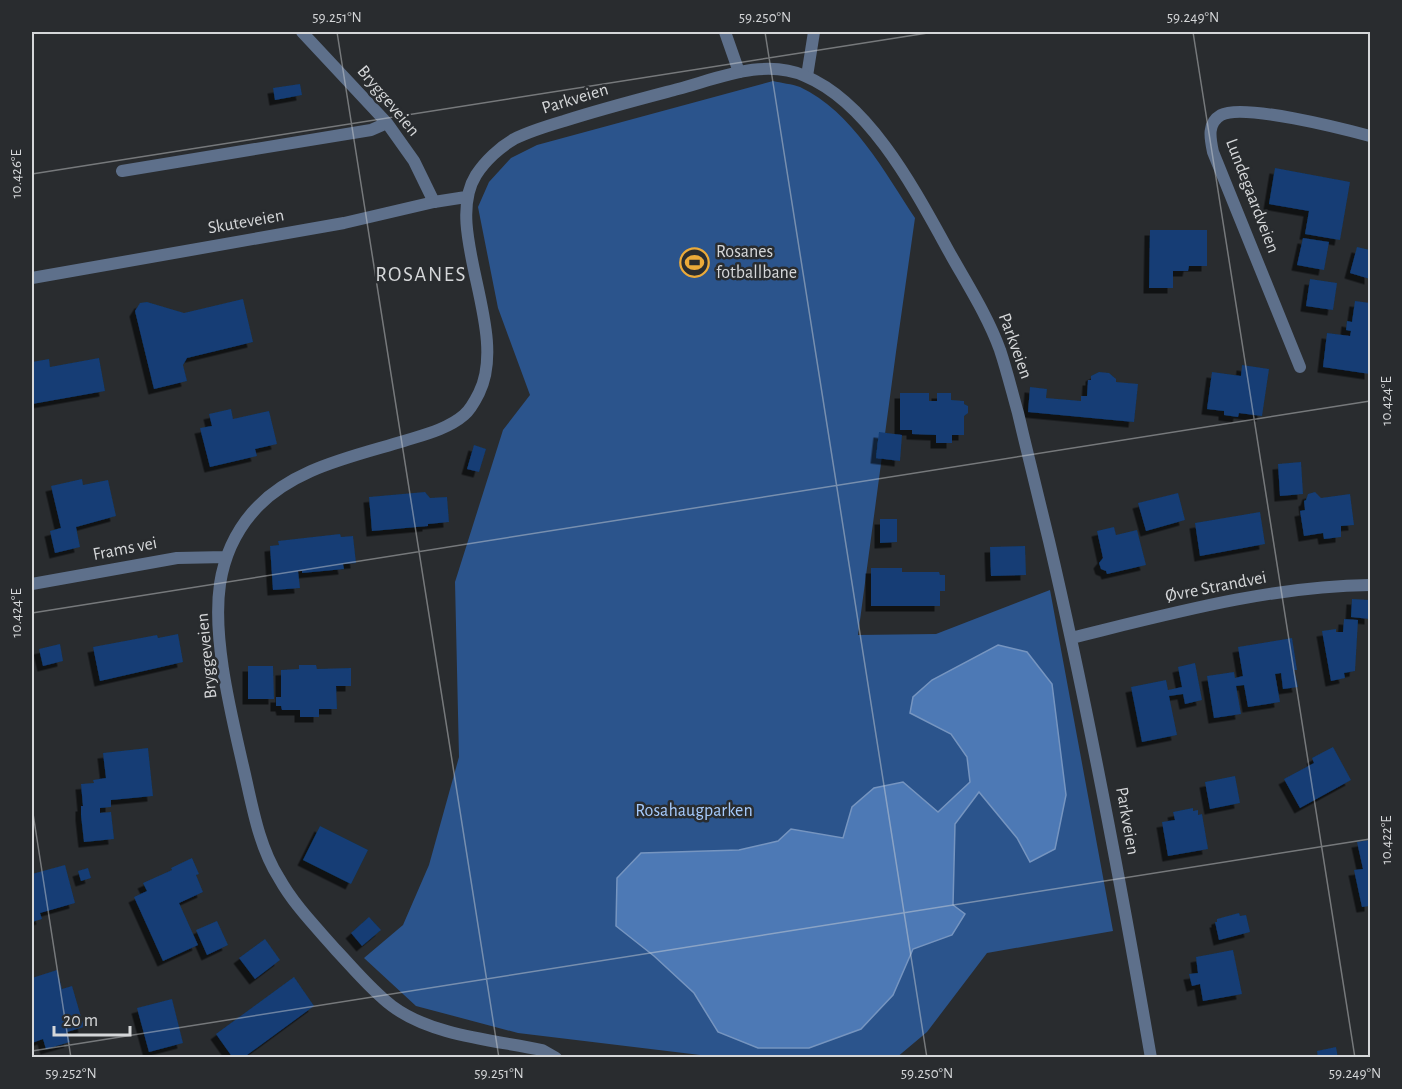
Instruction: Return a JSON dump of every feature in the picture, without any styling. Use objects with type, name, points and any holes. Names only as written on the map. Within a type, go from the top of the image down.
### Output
[{"type":"street","name":"Bryggeveien","points":[[302,32],[387,123],[414,161],[434,202]]},
{"type":"street","points":[[725,32],[739,72]]},
{"type":"street","points":[[807,76],[814,32]]},
{"type":"street","name":"Parkveien","points":[[466,197],[475,177],[484,165],[509,142],[525,134],[584,114],[739,72],[769,67],[783,68],[807,76],[825,87],[857,113],[893,156],[992,328],[1004,361],[1028,452],[1071,638],[1107,808],[1151,1058]]},
{"type":"street","name":"Lundegaardveien","points":[[1300,367],[1213,152],[1210,130],[1215,119],[1230,111],[1290,118],[1371,136]]},
{"type":"street","points":[[122,171],[371,130],[387,123]]},
{"type":"street","name":"Bryggeveien","points":[[466,197],[466,226],[481,301],[487,350],[483,385],[475,401],[466,414],[429,433],[329,464],[294,479],[266,498],[250,514],[234,538],[226,557],[219,587],[218,627],[230,706],[254,814],[264,848],[278,878],[305,915],[357,973],[395,1009],[432,1028],[542,1050],[556,1058]]},
{"type":"street","name":"Skuteveien","points":[[32,278],[344,223],[466,197]]},
{"type":"street","name":"Frams vei","points":[[32,584],[177,558],[226,557]]},
{"type":"street","name":"Øvre Strandvei","points":[[1071,638],[1229,602],[1295,590],[1371,585]]},
{"type":"green space","name":"Rosahaugparken","points":[[773,81],[800,87],[836,111],[866,145],[915,218],[858,635],[936,634],[1050,590],[1113,931],[987,953],[927,1032],[896,1058],[725,1058],[518,1033],[416,1006],[364,958],[403,925],[429,865],[459,757],[455,582],[503,430],[530,395],[498,308],[478,207],[489,182],[511,158],[537,145]]},
{"type":"shaded area","points":[[998,645],[1027,652],[1052,684],[1066,795],[1055,849],[1030,862],[1017,838],[979,792],[955,824],[953,905],[965,914],[952,935],[913,949],[893,995],[861,1029],[809,1048],[758,1048],[718,1032],[694,993],[654,956],[616,926],[617,878],[641,853],[739,850],[778,841],[791,829],[843,838],[852,807],[874,788],[903,782],[938,812],[970,782],[967,757],[951,734],[910,713],[913,697],[932,680]]},
{"type":"building","points":[[300,84],[302,95],[275,100],[273,88]]},
{"type":"building","points":[[1275,168],[1350,182],[1340,240],[1305,234],[1309,211],[1269,204]]},
{"type":"building","points":[[1150,230],[1207,230],[1207,266],[1189,266],[1188,271],[1173,271],[1173,288],[1149,288]]},
{"type":"building","points":[[1303,238],[1329,242],[1324,270],[1297,265]]},
{"type":"building","points":[[1357,247],[1370,250],[1370,279],[1350,273]]},
{"type":"building","points":[[1310,279],[1337,283],[1333,310],[1306,306]]},
{"type":"building","points":[[243,299],[253,342],[187,358],[183,365],[187,381],[154,389],[135,311],[140,303],[147,302],[184,313]]},
{"type":"building","points":[[1355,301],[1370,303],[1370,374],[1323,367],[1327,333],[1350,336],[1351,331],[1346,330],[1347,321],[1352,322]]},
{"type":"building","points":[[99,358],[105,391],[32,404],[32,362],[49,359],[50,367]]},
{"type":"building","points":[[1242,365],[1269,369],[1262,416],[1239,413],[1238,417],[1224,415],[1224,411],[1207,409],[1212,372],[1241,376]]},
{"type":"building","points":[[1099,372],[1109,373],[1116,379],[1116,382],[1138,384],[1134,422],[1028,412],[1030,387],[1047,389],[1046,398],[1081,401],[1081,396],[1087,396],[1088,380]]},
{"type":"building","points":[[900,393],[929,393],[929,401],[937,401],[937,393],[951,393],[951,400],[964,401],[964,404],[968,406],[968,413],[964,416],[964,435],[952,435],[952,443],[936,443],[936,435],[912,434],[912,430],[900,430]]},
{"type":"building","points":[[231,409],[233,419],[269,411],[277,444],[255,449],[257,456],[210,467],[200,428],[212,426],[209,414]]},
{"type":"building","points":[[879,432],[902,435],[900,461],[876,458]]},
{"type":"building","points":[[474,445],[486,449],[479,472],[467,469]]},
{"type":"building","points":[[1301,462],[1303,494],[1280,496],[1278,464]]},
{"type":"building","points":[[82,479],[83,485],[108,480],[116,516],[76,527],[80,547],[55,553],[50,531],[61,528],[51,486]]},
{"type":"building","points":[[425,492],[430,498],[447,497],[449,522],[372,531],[369,497]]},
{"type":"building","points":[[1315,492],[1321,498],[1350,494],[1354,525],[1341,526],[1341,537],[1324,539],[1323,533],[1304,536],[1300,511],[1305,510],[1304,501],[1308,494]]},
{"type":"building","points":[[1178,493],[1185,520],[1146,531],[1138,503]]},
{"type":"building","points":[[1260,512],[1265,544],[1200,556],[1195,523]]},
{"type":"building","points":[[880,519],[897,519],[897,542],[880,543]]},
{"type":"building","points":[[1114,527],[1116,535],[1137,530],[1146,565],[1107,574],[1101,569],[1099,563],[1103,558],[1097,531]]},
{"type":"building","points":[[340,534],[341,537],[353,536],[356,563],[343,564],[344,569],[302,573],[298,571],[300,588],[273,590],[270,546],[279,545],[278,541]]},
{"type":"building","points":[[1025,546],[1026,575],[991,576],[990,547]]},
{"type":"building","points":[[871,568],[902,568],[902,572],[939,572],[940,575],[945,575],[945,591],[940,591],[940,606],[871,606]]},
{"type":"building","points":[[1352,599],[1370,600],[1370,619],[1351,617]]},
{"type":"building","points":[[1344,619],[1358,620],[1355,671],[1344,673],[1345,678],[1331,681],[1322,631],[1336,629],[1336,632],[1343,632]]},
{"type":"building","points":[[178,634],[183,662],[100,681],[93,647],[157,635],[158,638]]},
{"type":"building","points":[[1292,638],[1297,670],[1294,670],[1298,687],[1283,689],[1281,673],[1275,674],[1280,702],[1248,707],[1244,685],[1236,686],[1241,714],[1214,718],[1207,676],[1234,672],[1235,678],[1243,676],[1238,647]]},
{"type":"building","points":[[60,644],[63,661],[43,666],[39,649]]},
{"type":"building","points":[[1195,663],[1202,700],[1185,704],[1183,694],[1169,696],[1177,735],[1142,742],[1131,687],[1166,680],[1168,690],[1182,687],[1178,667]]},
{"type":"building","points":[[299,665],[316,665],[317,669],[351,668],[351,686],[336,686],[337,709],[319,709],[319,717],[300,717],[300,710],[282,710],[281,706],[276,706],[276,697],[281,697],[281,670],[299,669]]},
{"type":"building","points":[[248,666],[273,666],[274,699],[248,699]]},
{"type":"building","points":[[1333,747],[1351,780],[1300,808],[1284,779],[1314,763],[1312,758]]},
{"type":"building","points":[[148,748],[153,796],[111,800],[111,807],[100,808],[100,813],[111,812],[114,839],[84,842],[81,784],[94,783],[93,780],[106,778],[103,753]]},
{"type":"building","points":[[1235,776],[1240,803],[1210,809],[1205,782]]},
{"type":"building","points":[[1193,808],[1193,811],[1198,810],[1198,815],[1202,814],[1208,849],[1168,856],[1162,822],[1175,820],[1173,812]]},
{"type":"building","points":[[320,826],[368,850],[351,884],[303,860]]},
{"type":"building","points":[[1370,840],[1370,906],[1362,907],[1354,870],[1363,869],[1357,842]]},
{"type":"building","points":[[192,858],[203,892],[179,903],[198,945],[163,961],[134,897],[147,891],[143,883]]},
{"type":"building","points":[[65,865],[75,903],[40,913],[42,919],[32,922],[32,874]]},
{"type":"building","points":[[88,868],[91,878],[81,881],[78,871]]},
{"type":"building","points":[[1239,913],[1240,916],[1246,915],[1250,932],[1219,940],[1215,922],[1217,919]]},
{"type":"building","points":[[369,917],[381,930],[362,946],[351,933]]},
{"type":"building","points":[[217,921],[228,945],[207,955],[196,930]]},
{"type":"building","points":[[265,939],[280,960],[255,979],[239,958]]},
{"type":"building","points":[[1233,950],[1242,994],[1203,1001],[1200,984],[1192,986],[1189,974],[1198,973],[1196,957]]},
{"type":"building","points":[[57,970],[62,989],[72,986],[84,1027],[67,1032],[70,1042],[46,1049],[43,1039],[32,1043],[32,978]]},
{"type":"building","points":[[294,977],[314,1006],[243,1058],[233,1058],[216,1034]]},
{"type":"building","points":[[172,999],[183,1043],[149,1052],[137,1008]]},
{"type":"building","points":[[1336,1047],[1338,1058],[1318,1058],[1317,1051]]},
{"type":"place","name":"Rosanes fotballbane","points":[[695,262]]},
{"type":"district","name":"ROSANES","points":[[421,274]]}]
